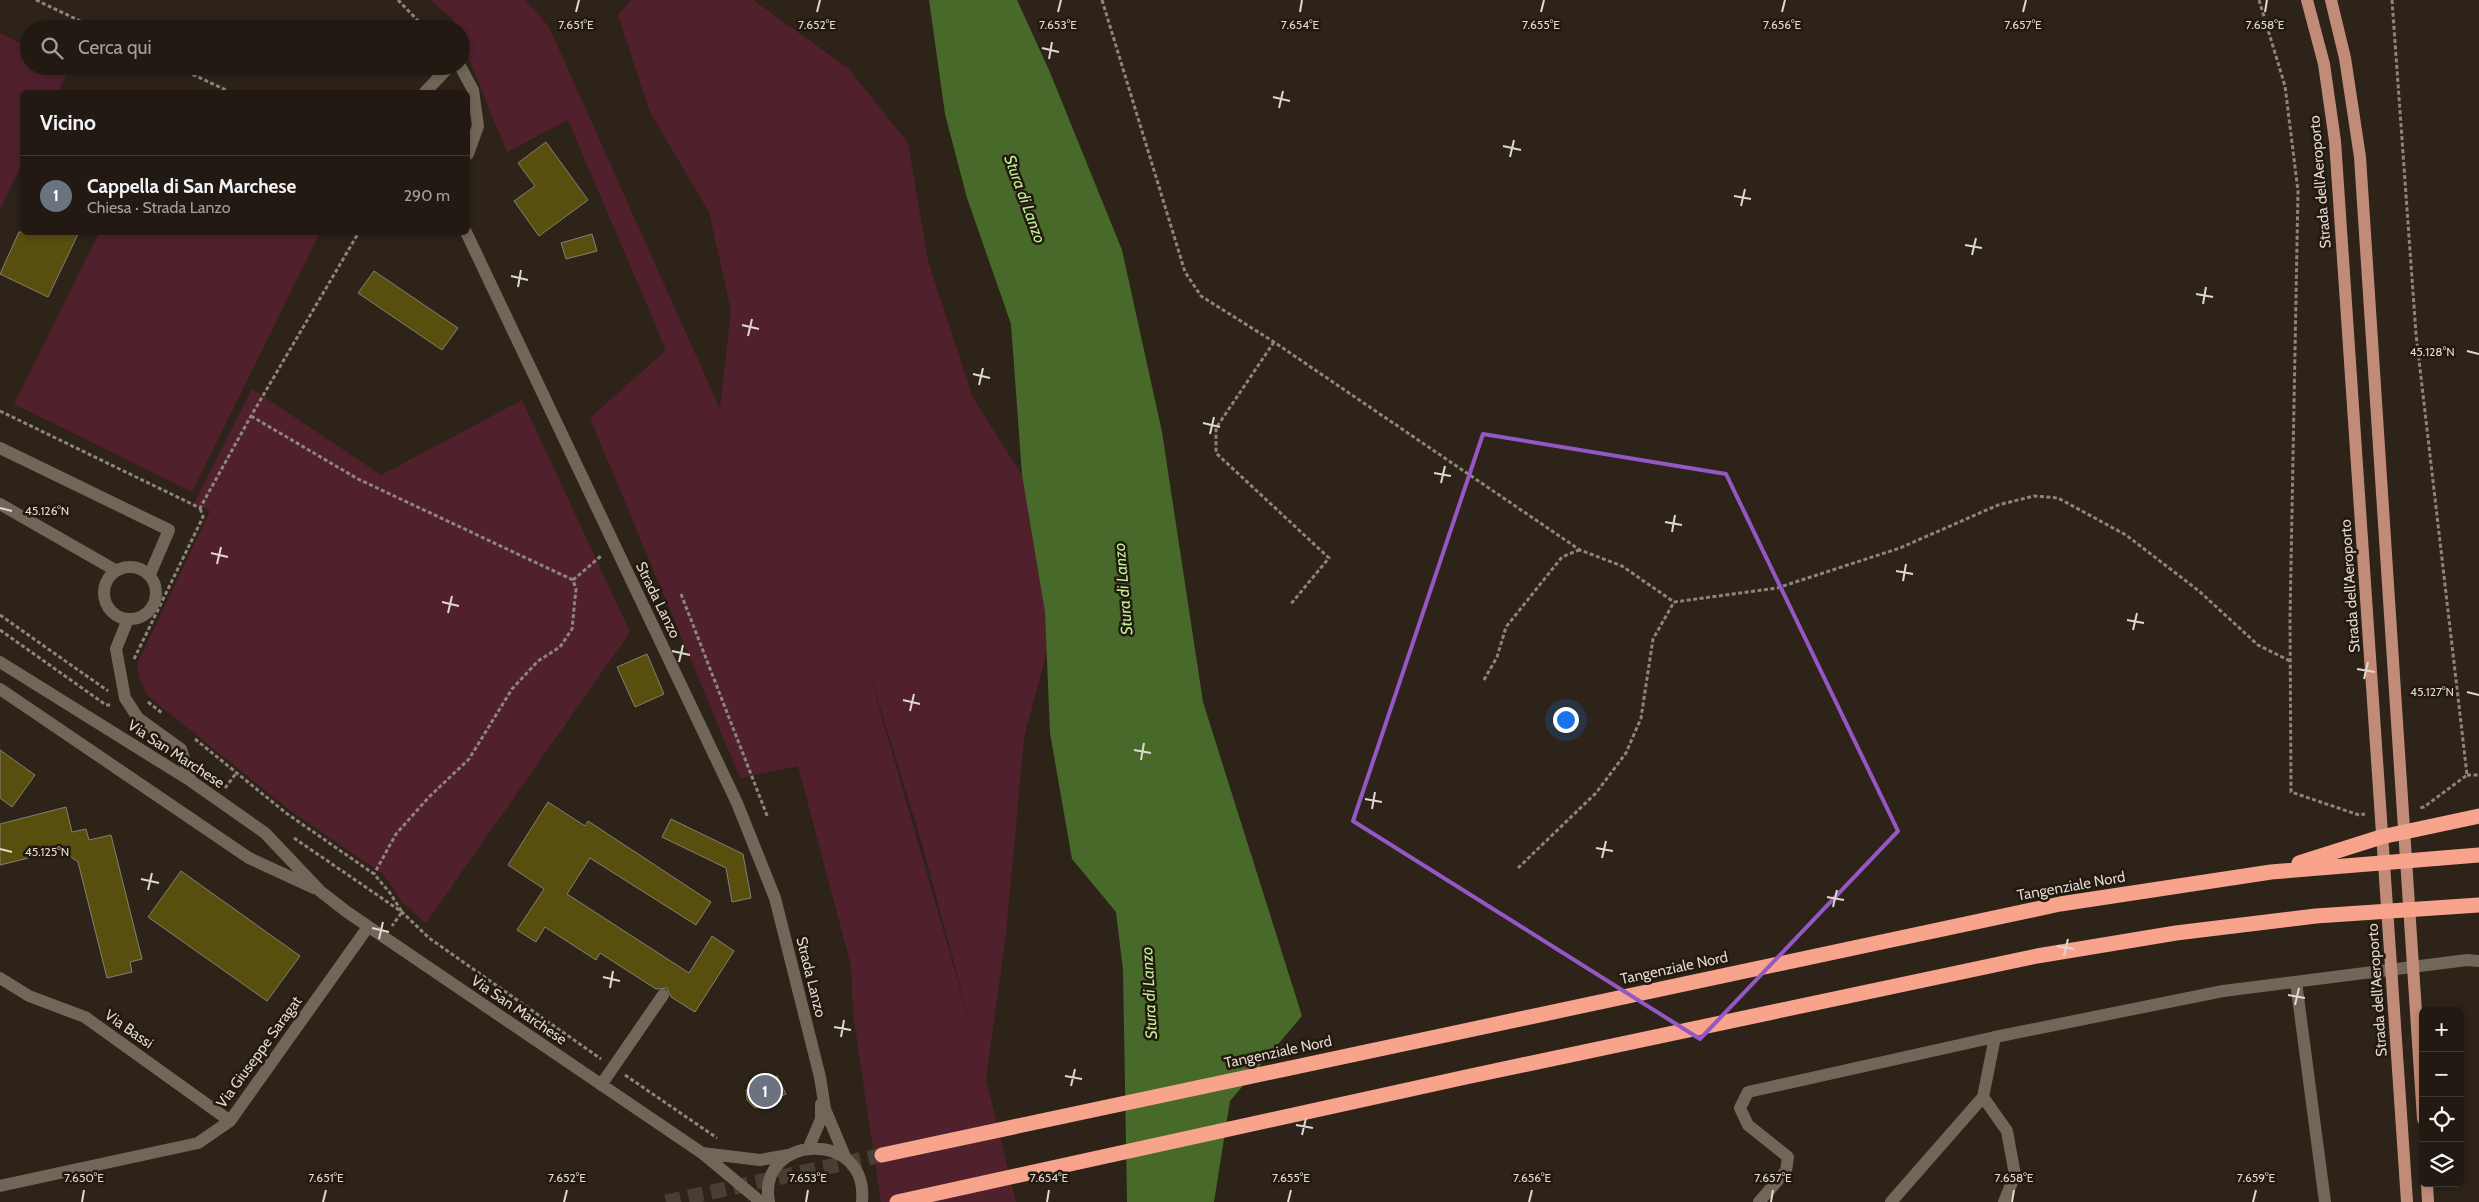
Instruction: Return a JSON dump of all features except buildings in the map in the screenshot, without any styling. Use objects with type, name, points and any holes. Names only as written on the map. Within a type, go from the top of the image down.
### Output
[{"type":"highway","points":[[2271,872],[2381,837],[2479,816]]},
{"type":"highway","name":"Tangenziale Nord","points":[[882,1155],[2060,904],[2271,872],[2479,855]]},
{"type":"highway","points":[[897,1202],[1466,1077],[2037,956],[2176,933],[2316,916],[2479,905]]},
{"type":"main road","name":"Strada dell'Aeroporto","points":[[2307,0],[2324,64],[2335,141],[2407,1202]]},
{"type":"main road","points":[[2331,0],[2345,58],[2360,157],[2421,1097]]},
{"type":"main road","points":[[2427,1187],[2428,1202]]},
{"type":"street","points":[[427,90],[441,75]]},
{"type":"street","points":[[465,75],[473,90],[478,126],[470,148]]},
{"type":"street","name":"Strada Lanzo","points":[[467,235],[592,494],[613,546],[736,803],[775,898],[820,1077],[825,1109],[846,1159],[856,1170],[862,1185],[862,1202]]},
{"type":"street","points":[[0,448],[169,530],[150,574]]},
{"type":"street","points":[[0,504],[115,570],[134,566],[150,574],[156,588],[152,607],[144,615],[128,619],[117,616],[106,604],[104,587],[115,570]]},
{"type":"street","points":[[128,619],[116,649],[125,698],[138,718],[180,749],[191,782]]},
{"type":"street","name":"Via San Marchese","points":[[0,662],[191,782],[266,833],[320,892]]},
{"type":"street","name":"Via San Marchese","points":[[0,689],[249,858],[320,892],[384,938],[702,1153],[761,1202]]},
{"type":"street","name":"Via Giuseppe Saragat","points":[[0,1186],[198,1144],[230,1121],[368,927]]},
{"type":"street","points":[[1759,1202],[1786,1170],[1788,1157],[1748,1125],[1740,1108],[1748,1092],[1996,1037],[2223,992],[2473,960]]},
{"type":"street","name":"Via Bassi","points":[[0,978],[29,996],[85,1017],[230,1121]]},
{"type":"street","points":[[2296,982],[2325,1202]]},
{"type":"street","points":[[601,1086],[663,995]]},
{"type":"street","points":[[1891,1202],[1983,1097],[1996,1037]]},
{"type":"street","name":"Strada Lanzo","points":[[810,1147],[821,1119],[820,1077]]},
{"type":"street","points":[[1983,1097],[2007,1131],[2016,1175],[2004,1202]]},
{"type":"street","points":[[810,1147],[822,1148],[846,1159]]},
{"type":"street","name":"Via San Marchese","points":[[702,1153],[760,1160],[788,1155],[810,1147]]},
{"type":"street","points":[[769,1202],[770,1180],[777,1166],[788,1155]]},
{"type":"path","points":[[36,0],[77,20]]},
{"type":"path","points":[[398,0],[417,20]]},
{"type":"path","points":[[1102,0],[1138,124],[1185,272],[1201,296],[1274,342],[1580,550],[1622,566],[1674,602],[1777,588],[1900,548],[1998,505],[2034,496],[2058,498],[2126,535],[2199,591],[2258,645],[2290,661]]},
{"type":"path","points":[[194,75],[226,90]]},
{"type":"path","points":[[200,508],[251,416],[357,235]]},
{"type":"path","points":[[1274,342],[1216,428],[1216,453],[1328,558],[1290,605]]},
{"type":"path","points":[[0,411],[200,508],[203,517],[133,661],[134,679],[122,685],[108,690],[0,615]]},
{"type":"path","points":[[251,416],[358,479],[573,580],[576,589],[572,629],[560,646],[538,661],[512,689],[469,759],[428,798],[396,834],[374,874]]},
{"type":"path","points":[[573,580],[613,546]]},
{"type":"path","points":[[1484,680],[1497,657],[1506,627],[1562,556],[1580,550]]},
{"type":"path","points":[[680,594],[768,818]]},
{"type":"path","points":[[1518,868],[1596,793],[1626,753],[1641,718],[1653,639],[1674,602]]},
{"type":"path","points":[[0,630],[106,705],[114,705],[138,690],[144,698],[167,717]]},
{"type":"path","points":[[190,736],[286,813],[374,874],[390,893],[402,912]]},
{"type":"path","points":[[231,796],[223,790],[237,772]]},
{"type":"path","points":[[2467,775],[2479,775]]},
{"type":"path","points":[[286,833],[402,912],[429,938],[721,1141]]},
{"type":"path","points":[[384,938],[402,912]]},
{"type":"highlighted area","points":[[1483,434],[1726,474],[1898,831],[1700,1039],[1353,821]]},
{"type":"shaded area","points":[[430,0],[525,0],[549,27],[720,409],[731,310],[709,212],[650,112],[618,15],[631,0],[753,0],[849,69],[908,143],[928,261],[973,398],[1022,475],[1045,612],[1047,651],[1024,738],[1006,934],[986,1079],[1016,1202],[881,1202],[853,1014],[851,966],[798,766],[740,778],[590,418],[666,350],[568,120],[507,152],[470,62],[470,20],[453,20]],"holes":[[[866,662],[921,840],[972,1030]]]},
{"type":"shaded area","points":[[0,33],[20,43],[20,75],[66,75],[59,90],[20,90],[20,168],[0,210]]},
{"type":"shaded area","points":[[98,235],[319,235],[192,492],[14,404]]},
{"type":"shaded area","points":[[252,389],[381,475],[522,400],[630,632],[426,923],[402,902],[383,874],[291,811],[148,696],[139,678],[137,664],[210,511],[194,503]]},
{"type":"water","name":"Stura di Lanzo","points":[[929,0],[1017,0],[1049,70],[1122,250],[1162,432],[1203,702],[1302,1016],[1230,1101],[1214,1202],[1127,1202],[1123,970],[1116,912],[1072,859],[1050,733],[1045,612],[1022,475],[1011,324],[967,198],[945,114]]},
{"type":"tunnel","points":[[666,1202],[882,1155]]},
{"type":"place","name":"Cappella di San Marchese","points":[[765,1091]]}]
